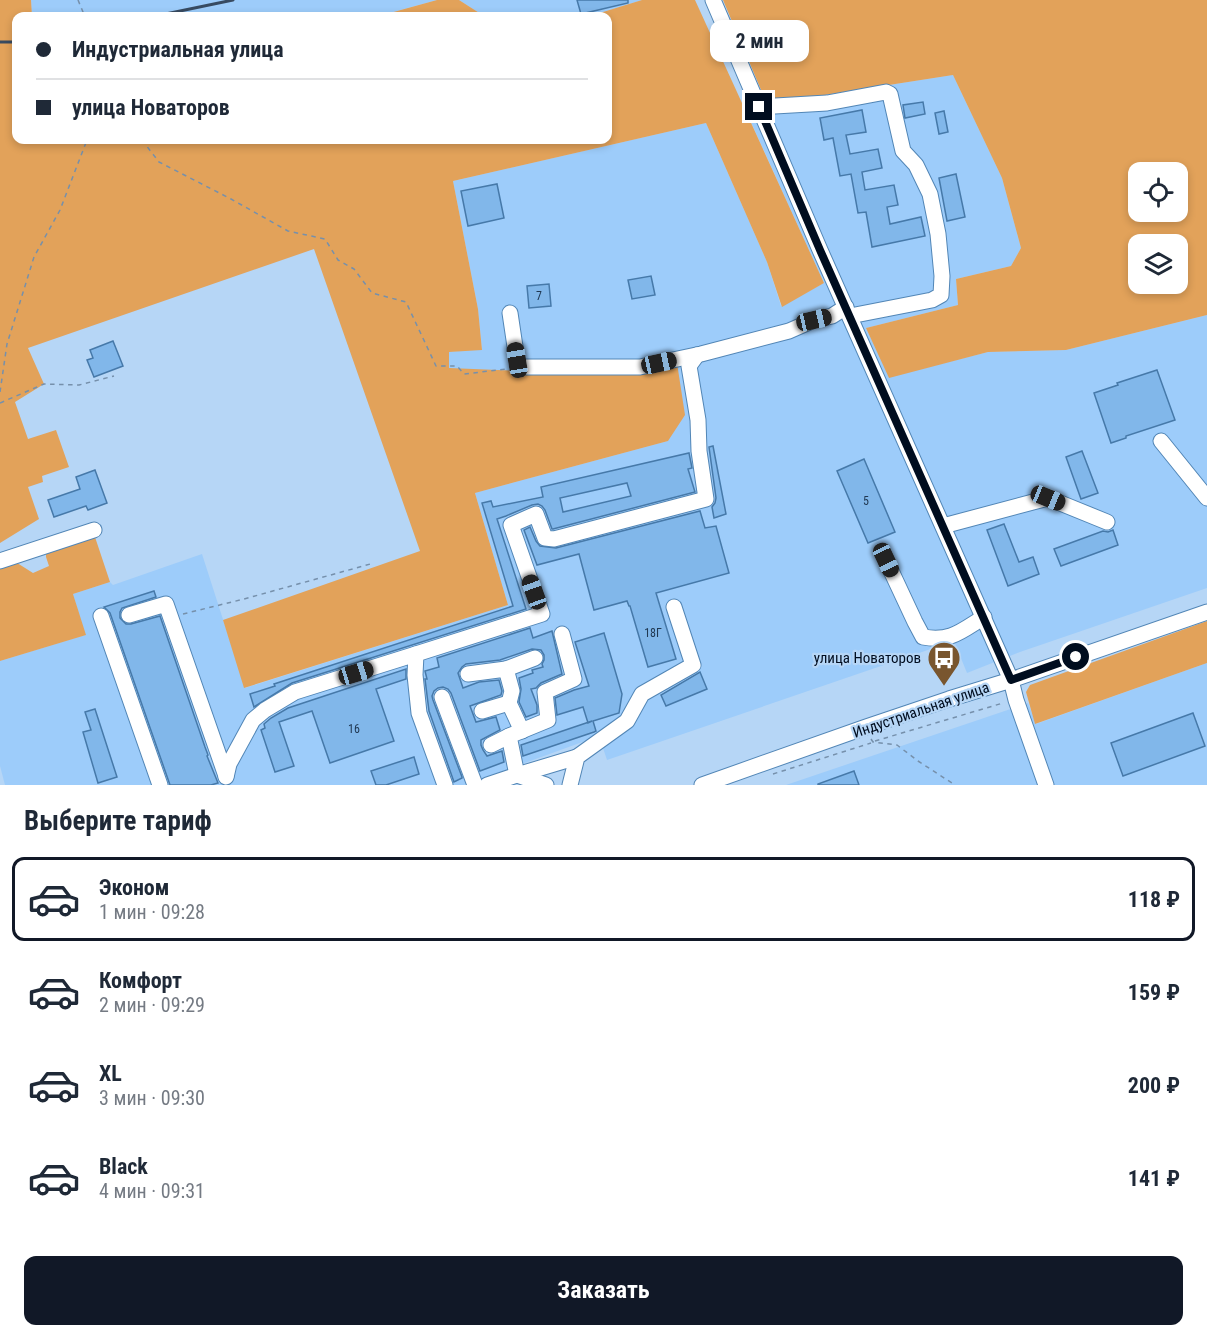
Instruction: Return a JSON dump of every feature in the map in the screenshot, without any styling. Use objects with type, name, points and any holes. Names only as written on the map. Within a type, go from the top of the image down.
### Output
[{"type":"street","points":[[713,0],[1011,680],[1046,785]]},
{"type":"street","points":[[510,313],[517,360],[522,367],[640,367],[789,331],[814,320],[848,311],[932,300],[941,295],[942,276],[938,234],[930,194],[916,165],[903,152],[891,94],[886,92],[827,103],[759,107]]},
{"type":"street","points":[[227,781],[229,764],[253,720],[295,692],[542,614],[511,525],[536,514],[545,538],[554,539],[706,498],[699,451],[698,420],[689,366],[697,355]]},
{"type":"street","points":[[1161,441],[1207,498]]},
{"type":"street","points":[[943,526],[1048,498],[1107,522]]},
{"type":"street","points":[[0,561],[94,530]]},
{"type":"street","points":[[886,560],[923,637],[936,639],[953,636],[984,618]]},
{"type":"street","points":[[129,615],[166,604],[227,781]]},
{"type":"street","points":[[487,785],[577,757],[627,721],[642,694],[693,665],[674,607]]},
{"type":"street","name":"Индустриальная улица","points":[[702,785],[1207,612]]},
{"type":"street","points":[[101,616],[160,785]]},
{"type":"street","points":[[491,745],[548,720],[545,692],[574,679],[562,634]]},
{"type":"street","points":[[416,654],[415,675],[419,712],[445,785]]},
{"type":"street","points":[[468,674],[506,669],[534,658]]},
{"type":"street","points":[[506,669],[512,691],[509,703],[515,734],[517,775]]},
{"type":"street","points":[[442,698],[475,785]]},
{"type":"street","points":[[482,711],[509,703]]},
{"type":"street","points":[[570,785],[577,757]]},
{"type":"street","points":[[517,775],[546,785]]},
{"type":"path","points":[[0,392],[7,344],[34,257],[60,210],[85,144]]},
{"type":"path","points":[[145,144],[159,162],[288,231],[325,239],[338,260],[354,269],[372,293],[406,302],[436,366],[457,366],[464,374],[522,367]]},
{"type":"path","points":[[0,403],[44,384],[79,385],[114,376]]},
{"type":"path","points":[[170,617],[374,563]]},
{"type":"path","points":[[772,774],[1016,700]]},
{"type":"path","points":[[866,728],[873,742]]},
{"type":"path","points":[[873,742],[897,746],[955,785]]},
{"type":"shaded area","points":[[0,0],[31,0],[32,12],[12,12],[12,144],[612,144],[612,12],[603,12],[642,0],[695,0],[824,283],[782,307],[767,262],[706,123],[453,181],[478,309],[482,350],[449,352],[449,368],[575,373],[677,363],[685,415],[668,441],[475,493],[508,605],[244,688],[223,620],[420,551],[314,249],[28,348],[44,384],[15,402],[28,439],[56,430],[69,467],[42,476],[43,482],[28,487],[39,519],[0,543]]},
{"type":"shaded area","points":[[31,0],[437,0],[393,12],[32,12]]},
{"type":"shaded area","points":[[437,0],[459,0],[478,12],[394,12]]},
{"type":"shaded area","points":[[459,0],[642,0],[603,12],[478,12]]},
{"type":"shaded area","points":[[723,0],[1207,0],[1207,315],[1066,350],[988,352],[889,378],[866,328],[958,305],[956,279],[1011,266],[1021,248],[1002,178],[953,75],[767,104]]},
{"type":"shaded area","points":[[953,75],[1002,178],[1021,248],[1011,266],[956,279],[958,305],[866,328],[889,377],[988,352],[1066,350],[1207,315],[1207,588],[1020,652],[967,673],[954,641],[607,760],[599,736],[464,785],[5,785],[0,766],[0,661],[85,635],[73,594],[110,582],[113,585],[202,554],[245,688],[508,605],[475,493],[668,441],[575,373],[448,369],[448,352],[482,349],[478,309],[453,181],[706,123],[767,262],[781,306],[824,283],[746,111],[767,104]]},
{"type":"shaded area","points":[[94,534],[110,582],[73,594],[86,635],[0,661],[0,565],[14,561],[33,573],[49,566],[46,550]]},
{"type":"shaded area","points":[[1207,621],[1207,663],[1035,724],[1026,692],[1030,685]]},
{"type":"shaded area","points":[[1207,663],[1207,785],[786,785],[1028,703],[1036,724]]},
{"type":"building","points":[[577,0],[628,0],[628,3],[580,12]]},
{"type":"building","points":[[923,102],[925,114],[905,118],[903,105]]},
{"type":"building","points":[[862,110],[866,132],[846,135],[850,154],[878,149],[882,168],[862,172],[865,190],[894,185],[898,205],[887,207],[890,224],[921,217],[925,236],[872,247],[866,212],[858,213],[851,174],[840,176],[833,138],[824,140],[820,118]]},
{"type":"building","points":[[944,111],[948,132],[939,134],[935,113]]},
{"type":"building","points":[[956,174],[965,217],[947,221],[939,178]]},
{"type":"building","points":[[497,184],[504,218],[468,226],[461,191]]},
{"type":"building","points":[[651,276],[655,295],[632,299],[628,280]]},
{"type":"building","points":[[549,284],[551,306],[529,308],[527,286]]},
{"type":"building","points":[[113,341],[123,366],[94,377],[87,360],[93,358],[90,350]]},
{"type":"building","points":[[1157,370],[1175,420],[1111,443],[1094,393]]},
{"type":"building","points":[[713,446],[726,514],[714,518],[712,507],[716,498],[709,447]]},
{"type":"building","points":[[1082,451],[1098,493],[1081,499],[1066,457]]},
{"type":"building","points":[[689,453],[692,468],[688,469],[695,492],[553,529],[545,510],[538,504],[497,519],[526,609],[292,683],[254,707],[250,694],[275,686],[274,684],[513,606],[482,503],[491,501],[493,507],[543,497],[541,487]],"holes":[[[627,483],[631,496],[563,512],[560,498]]]},
{"type":"building","points":[[864,459],[895,532],[868,543],[837,471]]},
{"type":"building","points":[[95,470],[107,503],[88,510],[86,506],[54,517],[48,500],[80,489],[76,477]]},
{"type":"building","points":[[700,511],[705,528],[716,526],[729,573],[656,593],[676,659],[648,667],[627,601],[594,610],[579,554],[537,565],[524,530],[530,527],[540,546],[556,548]]},
{"type":"building","points":[[1004,524],[1019,562],[1033,557],[1039,574],[1008,586],[987,530]]},
{"type":"building","points":[[1113,530],[1118,545],[1061,566],[1054,549],[1103,531]]},
{"type":"building","points":[[154,591],[156,597],[122,608],[120,618],[126,624],[131,624],[160,616],[218,783],[170,785],[110,613],[104,607]]},
{"type":"building","points":[[530,628],[533,638],[552,631],[562,674],[531,689],[537,705],[537,713],[526,717],[519,702],[521,689],[519,678],[533,673],[532,670],[543,667],[544,655],[541,650],[532,649],[500,660],[466,664],[458,673],[463,688],[479,682],[499,680],[501,695],[470,706],[476,722],[496,717],[500,730],[481,740],[481,745],[487,756],[502,751],[504,762],[480,771],[451,693],[443,687],[434,691],[433,700],[462,777],[454,782],[429,711],[425,671],[439,667],[437,658]]},
{"type":"building","points":[[604,633],[622,694],[619,713],[593,721],[596,731],[594,732],[523,756],[521,745],[588,722],[583,707],[557,715],[555,698],[589,686],[575,642]]},
{"type":"building","points":[[406,669],[406,679],[376,689],[394,741],[330,763],[312,711],[279,722],[294,766],[275,772],[261,730],[271,718],[288,708]]},
{"type":"building","points":[[700,672],[707,689],[666,706],[661,695]]},
{"type":"building","points":[[95,709],[117,777],[98,783],[83,732],[91,730],[85,712]]},
{"type":"building","points":[[1193,713],[1205,746],[1123,776],[1111,743]]},
{"type":"building","points":[[414,757],[419,774],[386,785],[376,785],[371,771]]},
{"type":"building","points":[[854,771],[859,785],[818,785],[818,784]]},
{"type":"railway","points":[[175,12],[233,0]]},
{"type":"railway","points":[[0,42],[12,42]]},
{"type":"place","name":"улица Новаторов","points":[[944,687]]},
{"type":"route","points":[[759,107],[1011,680],[1076,657]]}]
